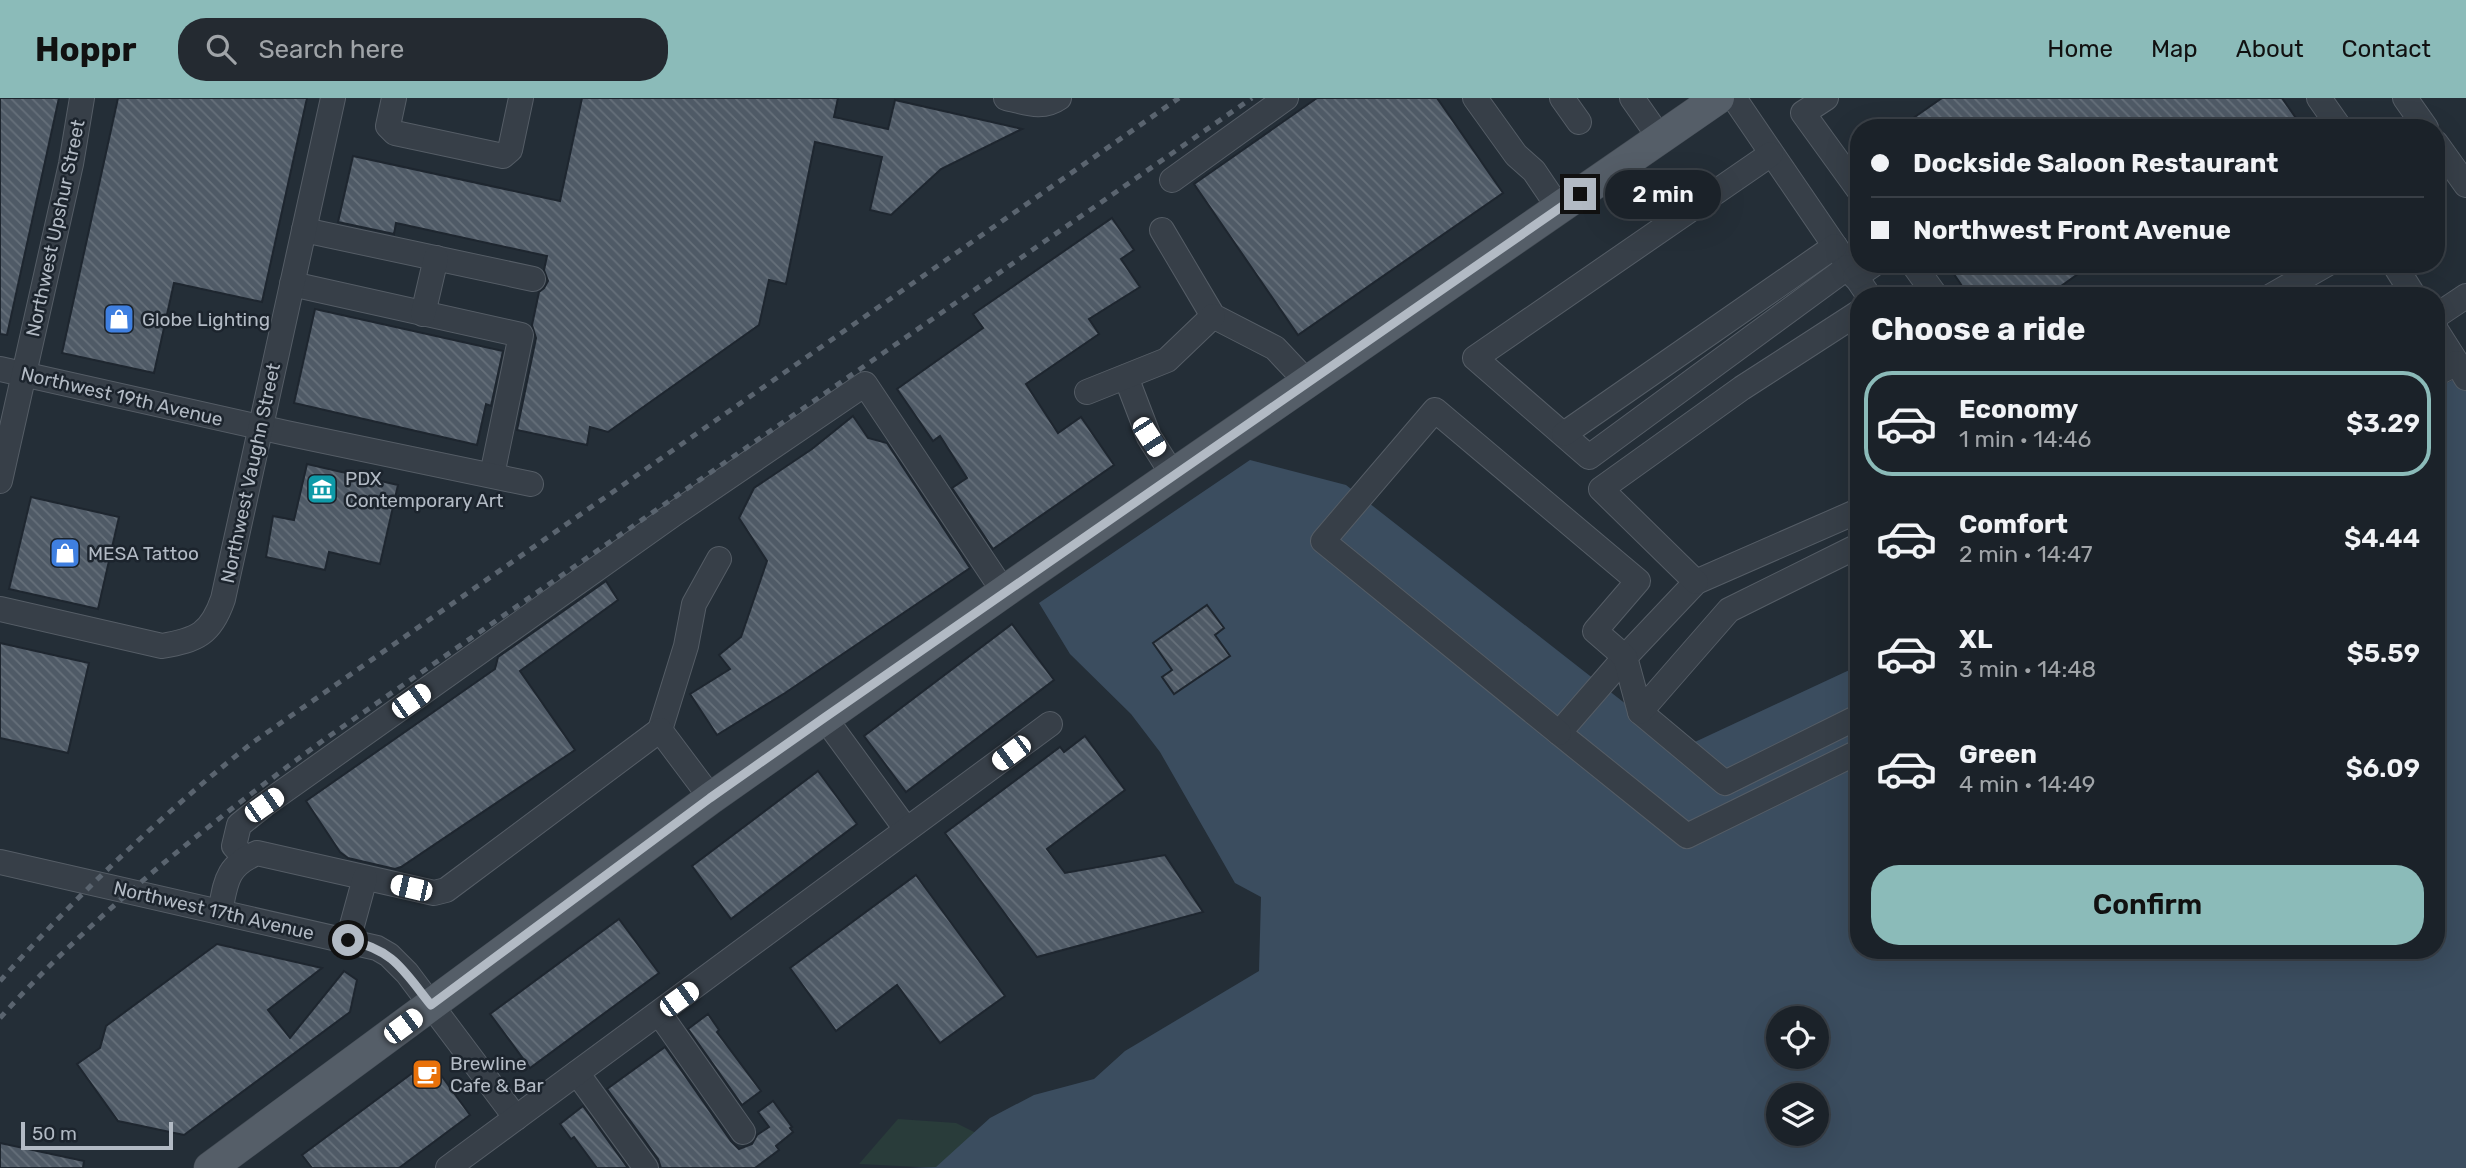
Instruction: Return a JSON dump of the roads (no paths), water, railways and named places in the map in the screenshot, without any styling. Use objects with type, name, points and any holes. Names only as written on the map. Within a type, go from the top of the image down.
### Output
[{"type":"main road","points":[[211,1168],[710,798],[1718,98]]},
{"type":"street","name":"Northwest Upshur Street","points":[[0,481],[12,372],[71,164],[82,98]]},
{"type":"street","name":"Northwest Vaughn Street","points":[[0,609],[162,646],[186,642],[200,635],[213,622],[223,599],[333,98]]},
{"type":"street","points":[[394,98],[388,126],[395,133],[503,156],[510,150],[522,98]]},
{"type":"street","points":[[1006,98],[1040,105],[1047,105],[1059,98]]},
{"type":"street","points":[[1172,180],[1286,98]]},
{"type":"street","points":[[1475,98],[1516,155],[1534,171],[1559,208]]},
{"type":"street","points":[[1562,98],[1578,122]]},
{"type":"street","points":[[1632,98],[1660,138]]},
{"type":"street","points":[[1734,98],[1835,246],[1850,263]]},
{"type":"street","points":[[1826,98],[1804,113],[1850,179]]},
{"type":"street","points":[[2319,98],[2334,119]]},
{"type":"street","points":[[2405,98],[2420,119]]},
{"type":"street","points":[[2450,151],[2466,185]]},
{"type":"street","points":[[1771,154],[1475,358],[1589,457],[1862,276]]},
{"type":"street","points":[[304,230],[533,279]]},
{"type":"street","points":[[1162,230],[1213,316],[1275,348],[1308,383]]},
{"type":"street","points":[[1564,434],[1835,246]]},
{"type":"street","points":[[423,314],[436,258]]},
{"type":"street","points":[[2287,287],[2312,273]]},
{"type":"street","points":[[292,284],[521,335],[492,475]]},
{"type":"street","points":[[2445,310],[2466,296]]},
{"type":"street","points":[[1087,392],[1167,360],[1213,316]]},
{"type":"street","points":[[1696,582],[1601,489],[1742,388],[1850,318]]},
{"type":"street","points":[[2445,352],[2453,372]]},
{"type":"street","name":"Northwest 19th Avenue","points":[[12,372],[531,484]]},
{"type":"street","points":[[1126,377],[1149,437],[1173,475]]},
{"type":"street","points":[[245,858],[234,846],[239,825],[264,805],[663,522],[865,384],[1004,592]]},
{"type":"street","points":[[1850,721],[1725,783],[1640,712],[1625,657],[1595,631],[1638,581],[1435,410],[1323,541],[1687,836],[1850,756]]},
{"type":"street","points":[[1559,733],[1625,657],[1696,582],[1850,515]]},
{"type":"street","points":[[1640,712],[1729,610],[1850,550]]},
{"type":"street","points":[[220,912],[226,880],[231,869],[257,853],[433,893],[446,890],[660,730],[686,646],[694,604],[719,559]]},
{"type":"street","points":[[824,718],[906,829]]},
{"type":"street","points":[[457,1166],[516,1118],[1049,724]]},
{"type":"street","points":[[660,730],[710,798]]},
{"type":"street","name":"Northwest 17th Avenue","points":[[0,862],[377,948],[388,955],[431,1005],[516,1118]]},
{"type":"street","points":[[348,940],[365,877]]},
{"type":"street","points":[[659,1013],[743,1132]]},
{"type":"street","points":[[577,1073],[646,1168]]},
{"type":"water","points":[[2466,374],[2466,1168],[910,1168],[936,1167],[990,1118],[1034,1095],[1094,1079],[1125,1051],[1259,971],[1261,897],[1235,883],[1160,752],[1131,714],[1070,654],[1039,603],[1250,460],[1346,485],[1682,748],[1850,670],[1850,959],[2445,959],[2445,384]]},
{"type":"railway","points":[[0,981],[121,856],[185,798],[252,743],[1179,98]]},
{"type":"railway","points":[[0,1018],[114,905],[197,836],[325,739],[1252,98]]},
{"type":"place","name":"Globe Lighting","points":[[119,319]]},
{"type":"place","name":"PDX Contemporary Art","points":[[322,489]]},
{"type":"place","name":"MESA Tattoo","points":[[65,553]]},
{"type":"place","name":"Brewline Cafe & Bar","points":[[427,1074]]}]
